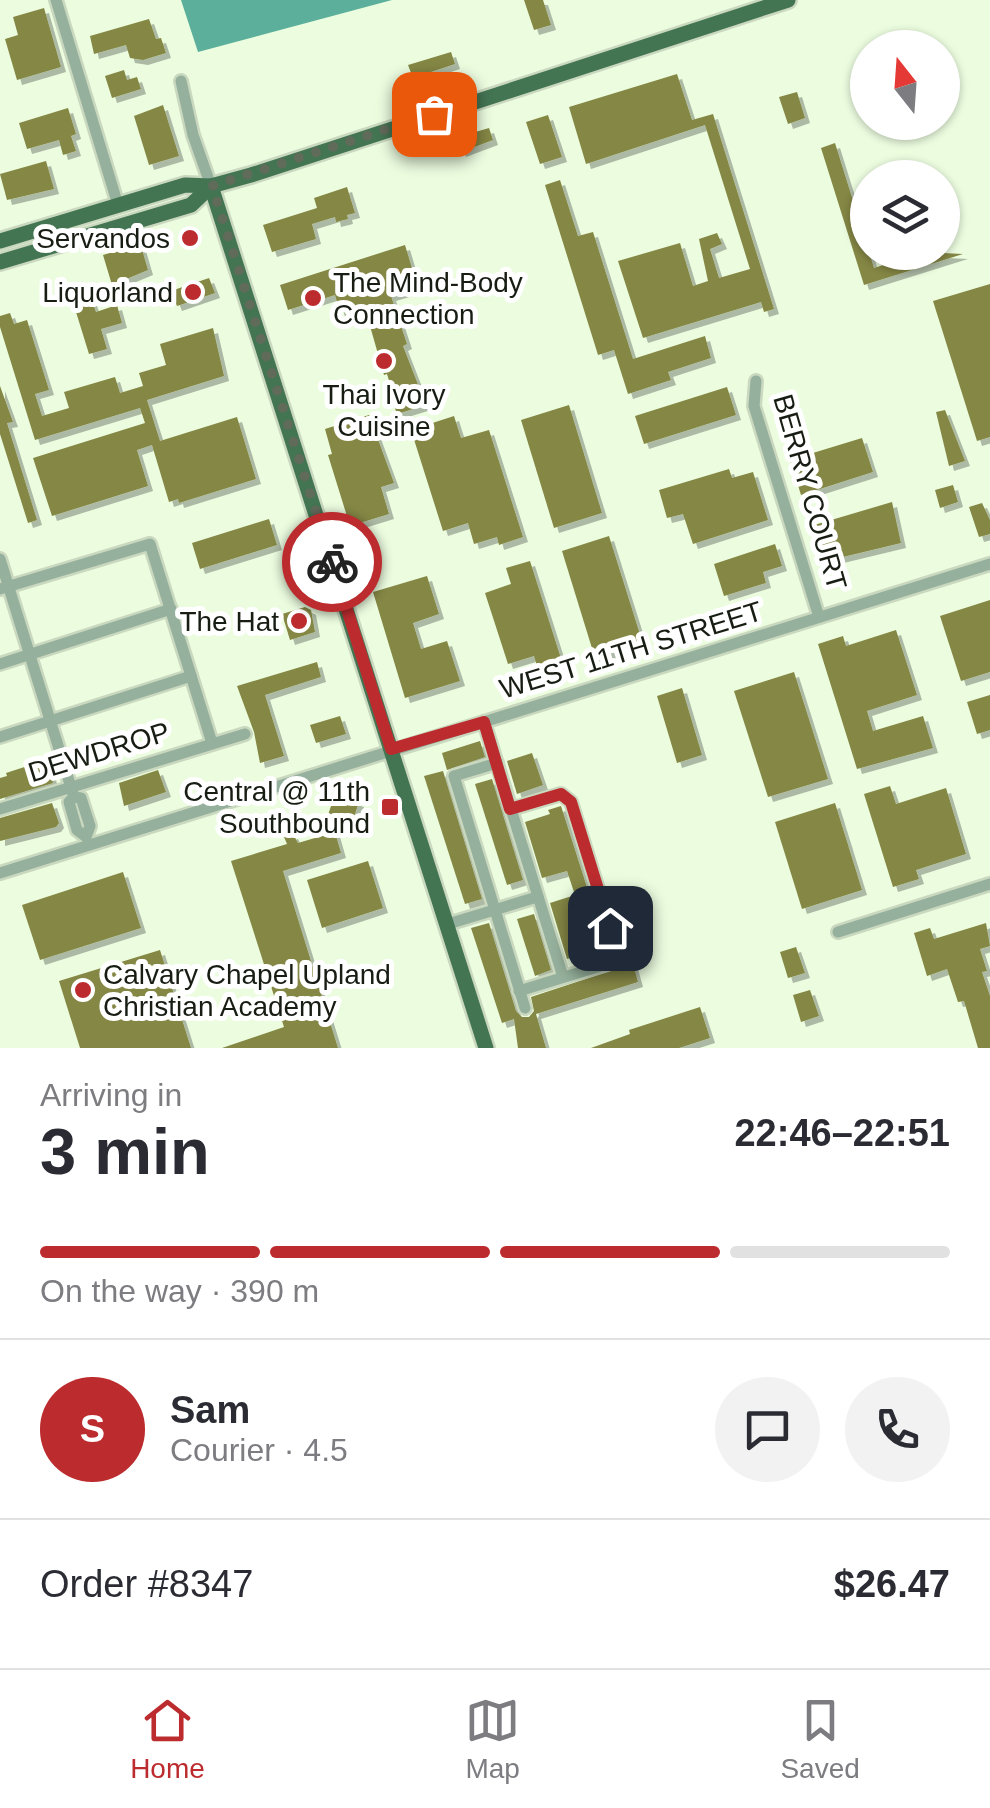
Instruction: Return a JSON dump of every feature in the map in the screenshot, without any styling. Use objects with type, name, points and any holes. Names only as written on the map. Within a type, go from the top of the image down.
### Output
[{"type":"main road","points":[[0,240],[184,185],[212,186],[788,0]]},
{"type":"main road","points":[[6,260],[190,205],[212,186]]},
{"type":"main road","points":[[212,186],[486,1048]]},
{"type":"main road","points":[[6,260],[19,246],[68,230],[75,218]]},
{"type":"street","points":[[56,0],[118,205]]},
{"type":"street","points":[[182,81],[194,135],[212,186]]},
{"type":"street","name":"BERRY COURT","points":[[756,381],[754,406],[819,617]]},
{"type":"street","points":[[4,588],[150,544],[212,744]]},
{"type":"street","points":[[0,559],[4,588],[72,792],[68,802],[79,814],[77,830],[88,841]]},
{"type":"street","name":"WEST 11TH STREET","points":[[0,873],[88,841],[990,564]]},
{"type":"street","points":[[0,664],[171,610]]},
{"type":"street","points":[[0,736],[191,676]]},
{"type":"street","points":[[484,722],[562,978]]},
{"type":"street","name":"DEWDROP","points":[[0,808],[72,792],[244,734]]},
{"type":"street","points":[[497,764],[454,776],[524,1008]]},
{"type":"street","points":[[510,809],[561,794],[571,802],[620,960],[519,990]]},
{"type":"street","points":[[838,932],[990,884]]},
{"type":"street","points":[[448,924],[537,897]]},
{"type":"water","points":[[181,0],[392,0],[198,52]]},
{"type":"building","points":[[524,0],[543,0],[551,25],[534,30]]},
{"type":"building","points":[[44,8],[61,67],[17,80],[5,39],[18,35],[13,17]]},
{"type":"building","points":[[149,19],[166,53],[143,60],[130,58],[126,45],[94,54],[90,36]]},
{"type":"building","points":[[451,52],[455,64],[413,78],[408,65]]},
{"type":"building","points":[[124,70],[127,80],[137,77],[141,89],[112,98],[105,76]]},
{"type":"building","points":[[677,74],[692,120],[713,114],[774,309],[764,312],[761,302],[643,338],[618,261],[680,243],[693,286],[708,281],[699,239],[717,233],[722,244],[710,249],[719,278],[750,269],[705,125],[586,164],[569,107]]},
{"type":"building","points":[[797,92],[805,118],[788,124],[779,97]]},
{"type":"building","points":[[163,105],[179,156],[149,165],[134,116]]},
{"type":"building","points":[[68,108],[76,134],[71,136],[76,151],[63,155],[59,140],[27,149],[19,123]]},
{"type":"building","points":[[548,115],[562,157],[540,164],[526,122]]},
{"type":"building","points":[[489,128],[493,140],[461,152],[452,151],[448,140]]},
{"type":"building","points":[[835,143],[850,191],[850,240],[821,148]]},
{"type":"building","points":[[46,161],[54,189],[7,200],[0,174]]},
{"type":"building","points":[[560,180],[578,236],[593,232],[633,359],[705,336],[711,358],[668,372],[671,380],[628,394],[614,350],[598,355],[545,185]]},
{"type":"building","points":[[347,187],[355,213],[347,215],[348,219],[336,222],[335,217],[312,224],[316,239],[272,252],[263,225],[317,208],[314,198]]},
{"type":"building","points":[[405,245],[418,288],[391,296],[407,344],[403,346],[426,405],[397,414],[364,305],[340,312],[335,295],[288,310],[280,285]]},
{"type":"building","points":[[141,246],[148,270],[112,285],[103,255]]},
{"type":"building","points":[[859,270],[912,270],[864,285]]},
{"type":"building","name":"Liquorland","points":[[209,278],[215,293],[177,306],[171,291]]},
{"type":"building","points":[[990,284],[990,437],[977,441],[933,301]]},
{"type":"building","points":[[92,301],[96,312],[117,305],[122,323],[101,329],[107,349],[89,354],[76,312],[83,309],[82,304]]},
{"type":"building","points":[[10,313],[14,324],[27,320],[49,390],[35,394],[42,416],[69,408],[64,392],[115,377],[120,393],[143,386],[139,373],[166,365],[160,344],[213,328],[224,376],[147,400],[160,441],[237,417],[256,479],[179,503],[178,499],[169,502],[152,445],[137,450],[148,486],[52,516],[33,458],[145,423],[140,408],[35,440],[0,327],[0,316]]},
{"type":"building","points":[[0,386],[13,422],[7,423],[37,520],[28,523],[0,434]]},
{"type":"building","points":[[727,387],[736,415],[644,444],[635,416]]},
{"type":"building","points":[[569,405],[602,513],[554,528],[521,420]]},
{"type":"building","points":[[945,410],[965,461],[949,466],[936,412]]},
{"type":"building","points":[[369,415],[394,483],[381,487],[389,514],[350,526],[328,455],[332,454],[325,429]]},
{"type":"building","points":[[454,416],[461,438],[489,430],[523,537],[499,545],[497,537],[474,544],[468,523],[443,531],[411,430]]},
{"type":"building","points":[[862,438],[873,472],[801,495],[790,460]]},
{"type":"building","points":[[729,469],[732,478],[753,472],[768,520],[693,544],[683,514],[667,518],[659,490]]},
{"type":"building","points":[[953,485],[958,502],[940,508],[935,490]]},
{"type":"building","points":[[892,502],[901,543],[822,562],[811,526]]},
{"type":"building","points":[[982,503],[990,520],[990,534],[979,537],[969,507]]},
{"type":"building","points":[[269,519],[277,545],[200,569],[192,543]]},
{"type":"building","points":[[609,536],[643,644],[595,658],[562,551]]},
{"type":"building","points":[[775,544],[782,566],[763,572],[766,583],[724,596],[714,564]]},
{"type":"building","points":[[530,561],[564,668],[540,676],[534,656],[508,664],[485,593],[511,584],[506,568]]},
{"type":"building","points":[[427,576],[439,614],[413,623],[421,649],[447,641],[460,681],[405,698],[373,592]]},
{"type":"building","points":[[990,600],[990,672],[961,681],[940,616]]},
{"type":"building","name":"The Hat","points":[[305,607],[311,610],[315,632],[290,640],[282,614]]},
{"type":"building","points":[[896,630],[917,695],[867,711],[873,731],[923,716],[933,748],[857,769],[818,644],[843,636],[846,646]]},
{"type":"building","points":[[317,662],[321,677],[265,695],[284,756],[260,763],[254,732],[237,686]]},
{"type":"building","points":[[794,672],[828,779],[768,797],[734,691]]},
{"type":"building","points":[[682,688],[702,755],[677,763],[657,696]]},
{"type":"building","points":[[990,695],[990,730],[977,734],[967,702]]},
{"type":"building","points":[[340,716],[346,734],[316,743],[310,725]]},
{"type":"building","points":[[480,741],[485,757],[447,770],[442,753]]},
{"type":"building","points":[[532,753],[543,785],[517,794],[507,761]]},
{"type":"building","points":[[43,761],[48,763],[53,783],[0,799],[0,778]]},
{"type":"building","points":[[158,770],[166,792],[124,806],[119,783]]},
{"type":"building","points":[[443,771],[482,899],[465,904],[424,776]]},
{"type":"building","points":[[492,779],[523,880],[507,885],[475,784]]},
{"type":"building","points":[[890,786],[896,804],[946,788],[966,854],[916,870],[919,879],[893,887],[864,794]]},
{"type":"building","points":[[335,794],[359,802],[351,826],[327,818]]},
{"type":"building","points":[[52,803],[59,823],[56,827],[0,841],[0,818]]},
{"type":"building","points":[[835,803],[862,890],[802,909],[775,822]]},
{"type":"building","points":[[561,806],[608,953],[594,957],[593,951],[567,959],[550,903],[575,895],[567,871],[542,878],[525,822]]},
{"type":"building","points":[[335,832],[341,853],[283,871],[338,1048],[222,1048],[284,1027],[231,861],[287,844],[284,837],[293,834],[298,843]]},
{"type":"building","points":[[368,861],[383,908],[322,928],[307,880]]},
{"type":"building","points":[[123,872],[141,928],[40,960],[22,905]]},
{"type":"building","points":[[534,914],[551,970],[535,976],[517,919]]},
{"type":"building","points":[[489,923],[516,1011],[522,1017],[529,1017],[534,1011],[531,997],[628,965],[633,964],[638,982],[536,1014],[546,1048],[518,1048],[514,1019],[502,1023],[471,928]]},
{"type":"building","points":[[986,923],[990,946],[980,949],[990,996],[990,1048],[978,1048],[964,1001],[958,1002],[947,969],[927,976],[914,933],[930,928],[934,939]]},
{"type":"building","points":[[796,947],[805,973],[788,978],[780,952]]},
{"type":"building","points":[[160,950],[191,1048],[80,1048],[59,981]]},
{"type":"building","points":[[810,990],[819,1016],[801,1022],[793,995]]},
{"type":"building","points":[[700,1007],[710,1038],[679,1048],[591,1048],[630,1034],[629,1030]]},
{"type":"way so far","points":[[332,562],[212,186],[434,114]]},
{"type":"place","name":"Servandos","points":[[190,238]]},
{"type":"place","name":"Liquorland","points":[[193,292]]},
{"type":"place","name":"The Mind-Body Connection","points":[[313,298]]},
{"type":"place","name":"Thai Ivory Cuisine","points":[[384,361]]},
{"type":"place","name":"The Hat","points":[[299,621]]},
{"type":"place","name":"Central @ 11th Southbound","points":[[390,807]]},
{"type":"place","name":"Calvary Chapel Upland Christian Academy","points":[[83,990]]},
{"type":"route","points":[[332,562],[391,749],[484,722],[510,809],[561,794],[571,802],[610,928]]}]
